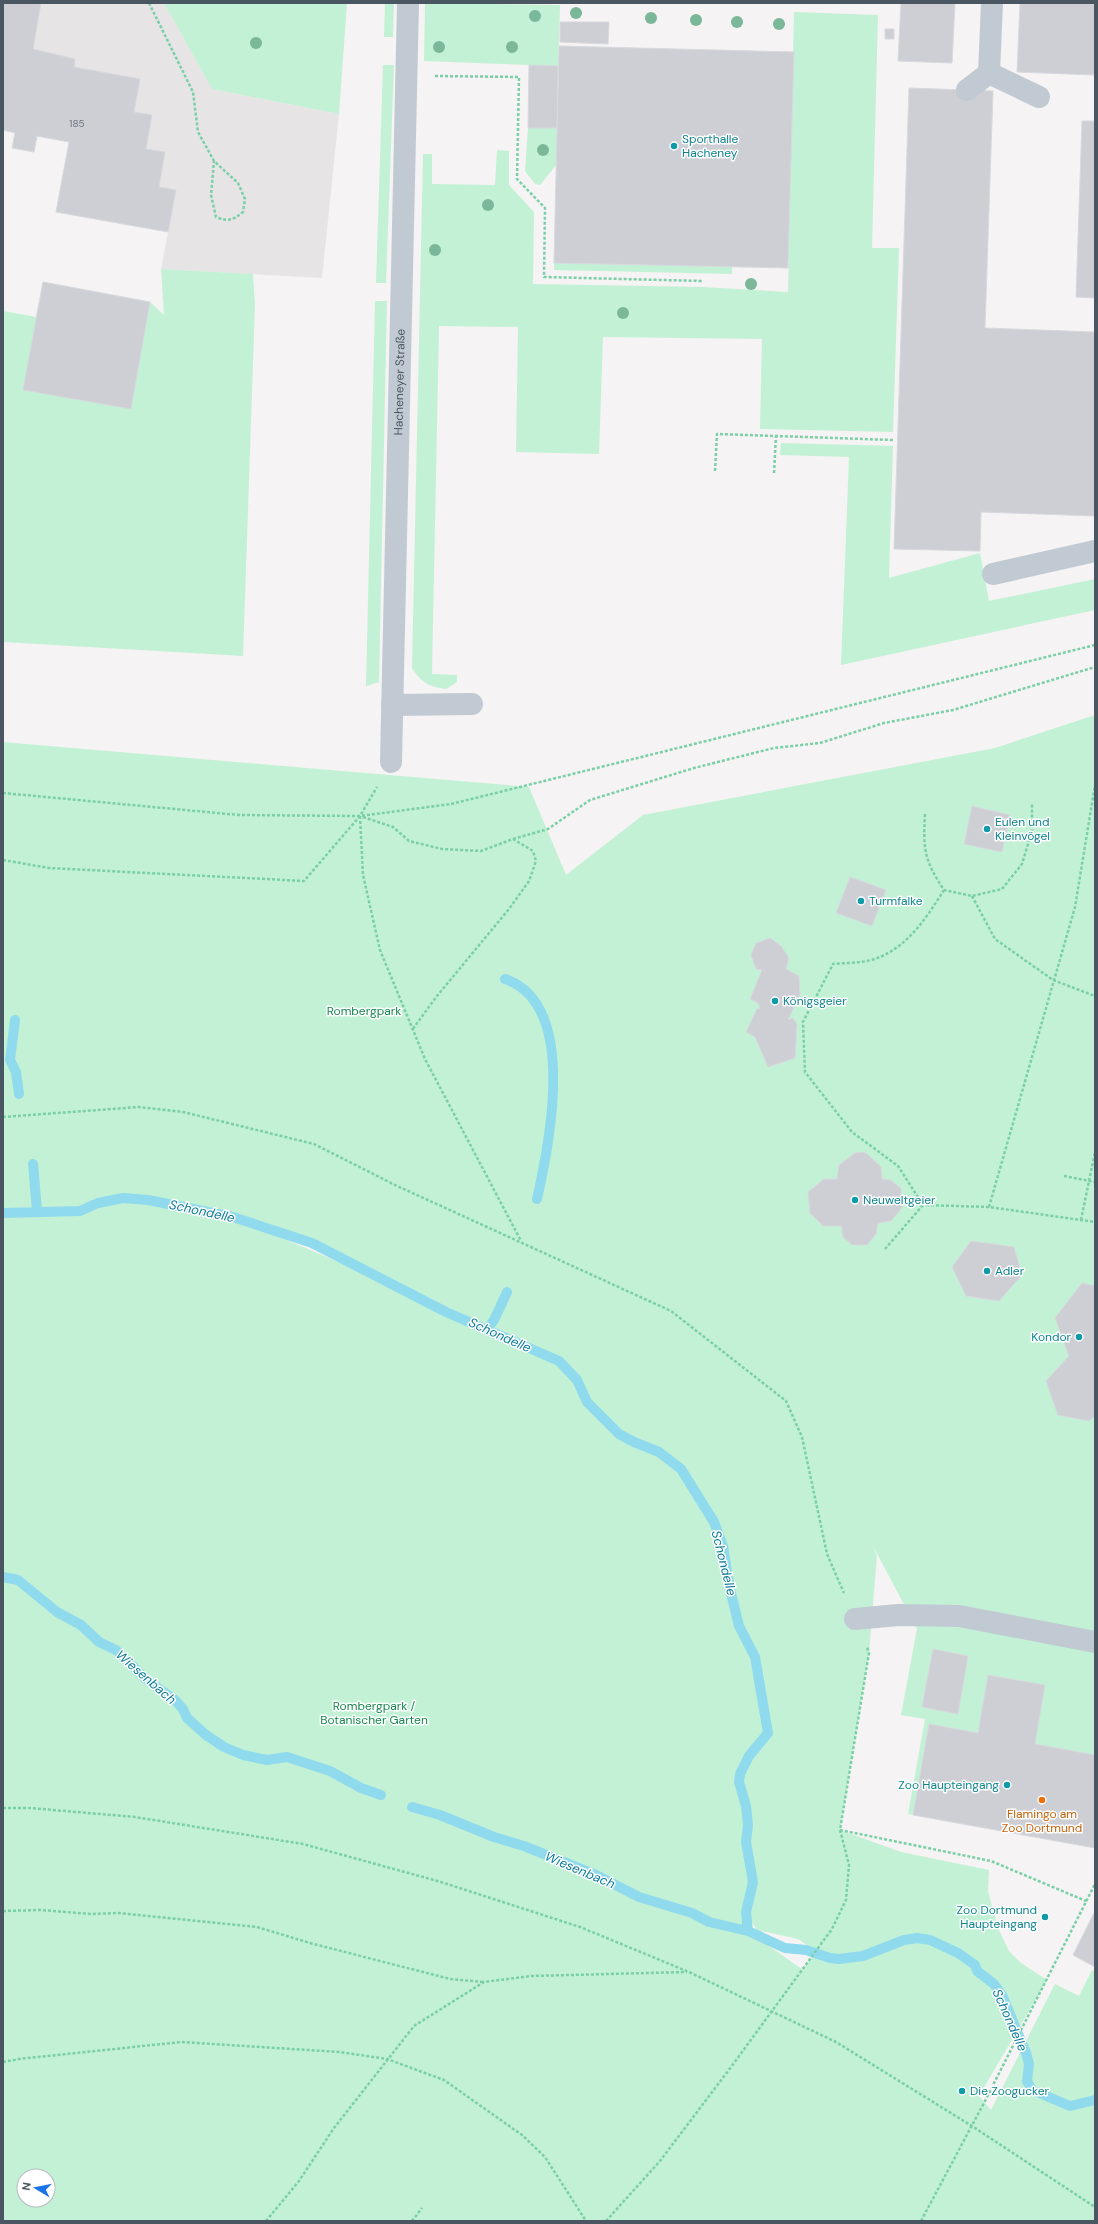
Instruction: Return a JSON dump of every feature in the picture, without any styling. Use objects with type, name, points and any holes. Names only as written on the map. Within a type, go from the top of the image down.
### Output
[{"type":"street","name":"Hacheneyer Straße","points":[[391,762],[408,3]]},
{"type":"street","points":[[967,90],[989,73],[992,3]]},
{"type":"street","points":[[989,73],[1039,97]]},
{"type":"street","points":[[993,574],[1095,551]]},
{"type":"street","points":[[392,705],[472,704]]},
{"type":"street","points":[[855,1619],[898,1615],[959,1616],[1095,1642]]},
{"type":"path","points":[[149,3],[193,92],[198,132],[214,160],[238,183],[245,199],[243,212],[234,220],[225,221],[216,217],[212,195],[214,160]]},
{"type":"path","points":[[406,75],[519,77],[517,179],[545,208],[544,277],[702,281]]},
{"type":"path","points":[[715,471],[717,434],[893,440]]},
{"type":"path","points":[[774,473],[776,436]]},
{"type":"path","points":[[3,793],[239,815],[360,816],[451,804],[1095,645]]},
{"type":"path","points":[[360,816],[393,827],[409,841],[442,849],[481,852],[513,839],[548,829],[590,800],[694,768],[774,748],[820,743],[884,723],[953,710],[1095,666]]},
{"type":"path","points":[[3,860],[49,868],[304,881],[360,816],[391,762]]},
{"type":"path","points":[[989,1207],[1075,907],[1095,785]]},
{"type":"path","points":[[925,814],[923,843],[931,870],[944,890],[972,896],[1002,889],[1022,864],[1032,831],[1032,803]]},
{"type":"path","points":[[360,816],[363,875],[380,950],[412,1030],[521,1241]]},
{"type":"path","points":[[412,1030],[437,996],[509,909],[529,881],[536,861],[533,851],[513,839]]},
{"type":"path","points":[[923,1205],[898,1166],[852,1132],[805,1072],[803,1022],[833,964],[867,961],[895,950],[922,924],[944,890]]},
{"type":"path","points":[[972,896],[995,939],[1053,980],[1095,996]]},
{"type":"path","points":[[3,1117],[139,1107],[190,1114],[314,1144],[395,1185],[521,1241],[671,1311],[786,1401],[802,1437],[827,1554],[869,1653],[840,1830],[849,1865],[846,1900],[832,1929],[660,2161],[606,2221]]},
{"type":"path","points":[[1081,1220],[1095,1152]]},
{"type":"path","points":[[1064,1176],[1095,1182]]},
{"type":"path","points":[[923,1205],[989,1207],[1095,1222]]},
{"type":"path","points":[[885,1249],[923,1205]]},
{"type":"path","points":[[3,1808],[30,1808],[136,1817],[303,1844],[441,1882],[580,1927],[689,1972],[836,2042],[972,2126],[1095,2207]]},
{"type":"path","points":[[840,1830],[990,1861],[1086,1901]]},
{"type":"path","points":[[921,2221],[1003,2066],[1095,1884]]},
{"type":"path","points":[[3,1911],[40,1910],[92,1914],[119,1913],[257,1927],[310,1943],[450,1979],[484,1982],[531,1976],[689,1972]]},
{"type":"path","points":[[266,2221],[299,2181],[334,2128],[414,2026],[484,1982]]},
{"type":"path","points":[[3,2062],[19,2058],[181,2042],[302,2049],[387,2059],[444,2080],[522,2135],[545,2157],[586,2221]]},
{"type":"path","points":[[412,2221],[422,2208]]},
{"type":"shaded area","points":[[3,3],[164,3],[212,89],[339,114],[322,278],[161,269],[168,232],[56,212],[69,142],[37,136],[34,152],[12,148],[15,133],[3,130]]},
{"type":"green space","points":[[164,3],[347,3],[339,114],[212,89]]},
{"type":"green space","points":[[385,3],[394,3],[393,37],[384,37]]},
{"type":"green space","points":[[425,3],[560,5],[558,66],[424,61]]},
{"type":"green space","points":[[794,12],[878,15],[872,248],[899,248],[893,432],[760,429],[762,339],[603,337],[599,454],[516,452],[518,327],[439,326],[432,674],[457,675],[457,682],[446,689],[435,687],[426,683],[412,668],[423,154],[432,154],[432,184],[495,185],[497,150],[509,151],[509,185],[534,212],[533,284],[702,287],[788,292]]},
{"type":"green space","points":[[383,65],[394,65],[386,283],[376,283]]},
{"type":"green space","points":[[528,128],[557,128],[557,164],[540,185],[535,184],[525,171]]},
{"type":"green space","points":[[554,263],[732,267],[732,274],[554,270]]},
{"type":"green space","points":[[161,269],[253,274],[255,305],[243,656],[3,642],[3,311],[36,317],[43,282],[150,302],[164,315]]},
{"type":"green space","points":[[375,301],[387,301],[379,682],[366,686]]},
{"type":"green space","points":[[781,443],[893,446],[889,578],[980,553],[989,601],[1095,579],[1095,610],[841,665],[849,457],[780,455]]},
{"type":"green space","points":[[1095,715],[1095,1848],[908,1814],[925,1719],[901,1715],[917,1629],[873,1546],[877,1556],[869,1653],[840,1830],[901,1852],[989,1870],[988,1891],[998,1928],[1009,1951],[1021,1963],[1047,1980],[979,2096],[991,2110],[1055,1984],[1079,1996],[1092,1970],[1095,1972],[1095,2221],[3,2221],[3,742],[529,787],[566,875],[643,815],[995,748]],"holes":[[[239,1219],[312,1243],[386,1282]],[[746,1913],[757,1930],[798,1939],[816,1951],[803,1970],[748,1931]]]},
{"type":"building","points":[[3,3],[41,3],[33,49],[75,59],[74,67],[140,79],[134,112],[152,115],[146,149],[165,152],[159,187],[176,190],[168,232],[56,212],[69,142],[37,136],[34,152],[12,148],[15,133],[3,130]]},
{"type":"building","points":[[901,3],[955,3],[952,63],[898,61]]},
{"type":"building","points":[[1020,3],[1095,3],[1095,75],[1017,72]]},
{"type":"building","points":[[560,22],[609,22],[608,44],[560,42]]},
{"type":"building","points":[[885,29],[894,29],[894,39],[885,39]]},
{"type":"building","name":"Sporthalle Hacheney","points":[[559,46],[794,52],[788,268],[554,263]]},
{"type":"building","points":[[529,65],[558,66],[557,128],[528,128]]},
{"type":"building","points":[[909,88],[993,91],[985,328],[1095,332],[1095,516],[981,512],[980,551],[894,549]]},
{"type":"building","points":[[1082,121],[1095,121],[1095,298],[1076,297]]},
{"type":"building","points":[[43,282],[150,302],[131,409],[23,390]]},
{"type":"building","name":"Eulen und Kleinvögel","points":[[972,806],[1010,815],[1002,852],[964,844]]},
{"type":"building","name":"Turmfalke","points":[[850,877],[886,890],[872,926],[836,913]]},
{"type":"building","name":"Königsgeier","points":[[770,938],[781,946],[789,958],[786,969],[799,976],[800,995],[788,1020],[793,1018],[797,1024],[795,1058],[768,1067],[755,1037],[746,1032],[757,1009],[760,1008],[758,1003],[750,999],[762,970],[756,969],[751,955],[756,943]]},
{"type":"building","name":"Neuweltgeier","points":[[865,1152],[881,1167],[882,1179],[890,1180],[901,1188],[902,1208],[891,1221],[878,1223],[876,1234],[867,1245],[852,1245],[843,1237],[841,1226],[823,1226],[810,1213],[808,1192],[824,1179],[837,1179],[839,1165],[855,1153]]},
{"type":"building","name":"Adler","points":[[971,1241],[1014,1247],[1022,1275],[999,1301],[966,1296],[952,1267]]},
{"type":"building","name":"Kondor","points":[[1082,1283],[1095,1286],[1095,1416],[1089,1421],[1058,1415],[1046,1381],[1069,1356],[1055,1318]]},
{"type":"building","points":[[933,1649],[968,1656],[958,1714],[922,1707]]},
{"type":"building","name":"Zoo Haupteingang","points":[[988,1675],[1045,1685],[1035,1744],[1095,1755],[1095,1848],[913,1815],[929,1724],[978,1733]]},
{"type":"building","points":[[1095,1911],[1095,1967],[1073,1955]]},
{"type":"waterway","points":[[505,979],[528,993],[543,1016],[551,1045],[553,1077],[552,1111],[548,1144],[537,1199]]},
{"type":"waterway","points":[[15,1020],[10,1060],[16,1072],[19,1094]]},
{"type":"waterway","points":[[33,1164],[37,1211]]},
{"type":"waterway","name":"Schondelle","points":[[3,1213],[80,1211],[98,1203],[123,1198],[148,1200],[233,1217],[312,1243],[446,1312],[559,1361],[577,1380],[587,1402],[619,1434],[659,1452],[681,1469],[714,1522],[723,1546],[730,1589],[739,1626],[755,1657],[768,1733],[749,1756],[740,1774],[739,1782],[746,1806],[748,1825],[746,1842],[753,1882],[746,1912],[748,1931]]},
{"type":"waterway","points":[[487,1329],[494,1320],[507,1292]]},
{"type":"waterway","name":"Wiesenbach","points":[[3,1577],[18,1580],[57,1612],[81,1625],[99,1642],[116,1650],[148,1681],[175,1700],[183,1709],[187,1718],[206,1735],[224,1747],[243,1755],[267,1760],[287,1757],[330,1771],[361,1788],[381,1795]]},
{"type":"waterway","name":"Schondelle","points":[[412,1807],[440,1815],[494,1837],[524,1846],[596,1875],[639,1897],[692,1913],[709,1922],[748,1931],[785,1948],[806,1950],[830,1958],[839,1959],[863,1956],[904,1940],[917,1938],[930,1940],[958,1953],[975,1965],[977,1971],[994,1984],[1002,1995],[1026,2053],[1029,2064],[1027,2081],[1032,2090],[1070,2106],[1095,2100]]},
{"type":"place","name":"Sporthalle Hacheney","points":[[674,146]]},
{"type":"place","name":"Eulen und Kleinvögel","points":[[987,829]]},
{"type":"place","name":"Turmfalke","points":[[861,901]]},
{"type":"place","name":"Königsgeier","points":[[775,1001]]},
{"type":"place","name":"Neuweltgeier","points":[[855,1200]]},
{"type":"place","name":"Adler","points":[[987,1271]]},
{"type":"place","name":"Kondor","points":[[1079,1337]]},
{"type":"place","name":"Zoo Haupteingang","points":[[1007,1785]]},
{"type":"place","name":"Flamingo am Zoo Dortmund","points":[[1042,1800]]},
{"type":"place","name":"Zoo Dortmund Haupteingang","points":[[1045,1917]]},
{"type":"place","name":"Die Zoogucker","points":[[962,2091]]},
{"type":"park label","name":"Rombergpark","points":[[364,1011]]},
{"type":"park label","name":"Rombergpark / Botanischer Garten","points":[[374,1713]]}]
